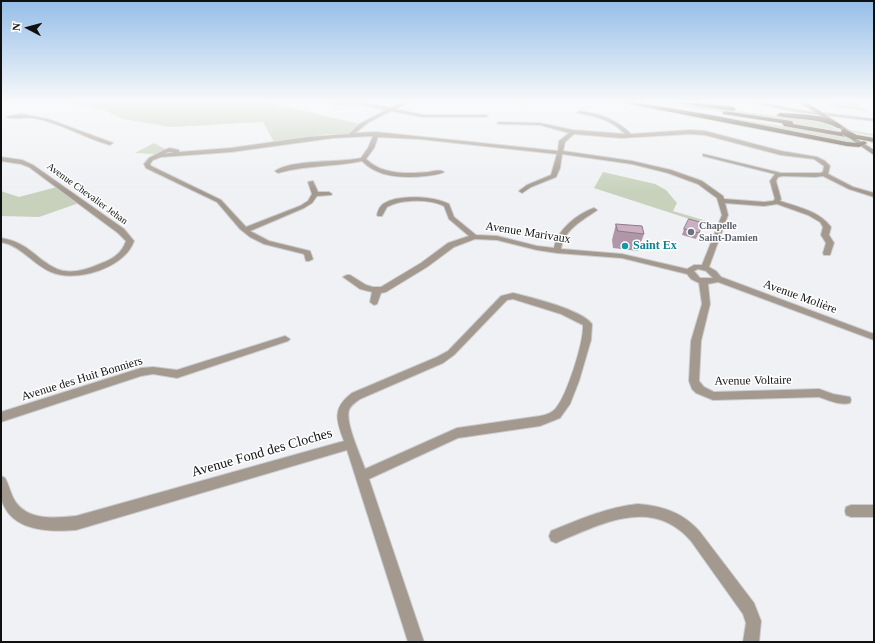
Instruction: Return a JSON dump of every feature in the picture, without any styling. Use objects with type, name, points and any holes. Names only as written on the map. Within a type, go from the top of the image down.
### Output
[{"type":"highway","points":[[782,132],[873,149]]},
{"type":"highway","points":[[835,132],[874,138]]},
{"type":"highway","points":[[837,132],[874,138]]},
{"type":"highway","points":[[830,141],[853,145],[849,133]]},
{"type":"main road","points":[[849,133],[873,149]]},
{"type":"street","points":[[81,132],[110,143]]},
{"type":"street","points":[[351,135],[354,132]]},
{"type":"street","points":[[310,259],[307,253],[264,242],[245,230],[226,206],[219,201],[148,167],[147,164],[150,160],[161,155],[162,152],[169,150],[177,152],[176,154],[231,150],[367,132]]},
{"type":"street","points":[[278,171],[304,166],[349,162],[362,158],[371,148],[372,132]]},
{"type":"street","points":[[376,132],[389,135],[559,152],[619,160],[674,173],[704,185],[715,192],[723,201],[725,213],[705,268],[694,267],[689,272],[703,282],[718,279]]},
{"type":"street","points":[[574,132],[630,136],[694,132]]},
{"type":"street","points":[[522,191],[529,186],[554,176],[562,140],[574,132]]},
{"type":"street","points":[[626,132],[630,136]]},
{"type":"street","points":[[694,132],[709,134],[781,153],[816,158],[827,166],[826,173],[823,174]]},
{"type":"street","points":[[705,155],[780,174],[823,174],[851,188],[874,195]]},
{"type":"street","points":[[362,158],[370,167],[384,172],[400,174],[441,172]]},
{"type":"street","name":"Avenue Chevalier Jehan","points":[[1,159],[22,162],[31,166],[121,231],[130,241],[129,246],[123,254],[115,260],[90,270],[66,273],[49,268],[17,244],[1,240]]},
{"type":"street","points":[[776,202],[778,199],[773,179],[780,174]]},
{"type":"street","points":[[311,182],[316,194]]},
{"type":"street","points":[[245,230],[302,207],[310,202],[316,194]]},
{"type":"street","points":[[316,194],[330,194]]},
{"type":"street","points":[[380,215],[385,206],[392,202],[437,200],[447,205],[451,218],[474,237]]},
{"type":"street","points":[[723,201],[767,204],[776,202],[813,216],[824,222],[827,227],[825,235],[830,243],[828,253]]},
{"type":"street","points":[[557,251],[557,245],[566,230],[573,223],[594,210]]},
{"type":"street","name":"Avenue Marivaux","points":[[377,290],[383,290],[390,287],[424,265],[451,244],[474,237],[497,238],[537,248],[557,251],[622,256],[689,272]]},
{"type":"street","name":"Avenue Molière","points":[[705,268],[714,273],[718,279],[874,337]]},
{"type":"street","points":[[348,277],[363,287],[377,290],[374,302]]},
{"type":"street","name":"Avenue Voltaire","points":[[703,282],[706,304],[697,336],[695,359],[694,381],[698,388],[713,396],[819,392],[833,398],[846,400]]},
{"type":"street","points":[[350,444],[342,417],[343,408],[348,402],[356,396],[440,360],[451,353],[504,298],[513,296],[534,302],[575,316],[587,324],[588,335],[575,378],[566,403],[560,412],[552,417],[540,421],[457,433],[362,476]]},
{"type":"street","name":"Avenue des Huit Bonniers","points":[[1,418],[141,372],[150,370],[160,371],[164,374],[177,374],[285,339]]},
{"type":"street","name":"Avenue Fond des Cloches","points":[[1,482],[10,505],[25,518],[42,524],[76,523],[350,444],[362,476],[416,642]]},
{"type":"street","points":[[556,536],[614,514],[632,509],[654,510],[672,516],[688,528],[743,600],[753,620],[751,642]]},
{"type":"street","points":[[851,511],[872,513]]},
{"type":"green space","points":[[269,132],[350,132],[349,135],[327,134],[274,142]]},
{"type":"green space","points":[[794,132],[818,132],[874,141],[874,144],[860,139],[846,137],[856,143]]},
{"type":"green space","points":[[849,132],[862,132],[874,134],[874,136]]},
{"type":"green space","points":[[154,143],[165,149],[155,154],[135,153]]},
{"type":"green space","points":[[603,172],[655,184],[666,190],[677,203],[673,211],[710,222],[708,225],[594,188]]},
{"type":"green space","points":[[57,187],[79,203],[39,217],[1,216],[1,191],[19,197]]},
{"type":"building","points":[[689,219],[703,223],[699,233],[684,229]]},
{"type":"building","points":[[616,224],[642,226],[644,234],[618,231]]},
{"type":"place","name":"Chapelle Saint-Damien","points":[[691,232]]},
{"type":"place","name":"Saint Ex","points":[[625,246]]}]
